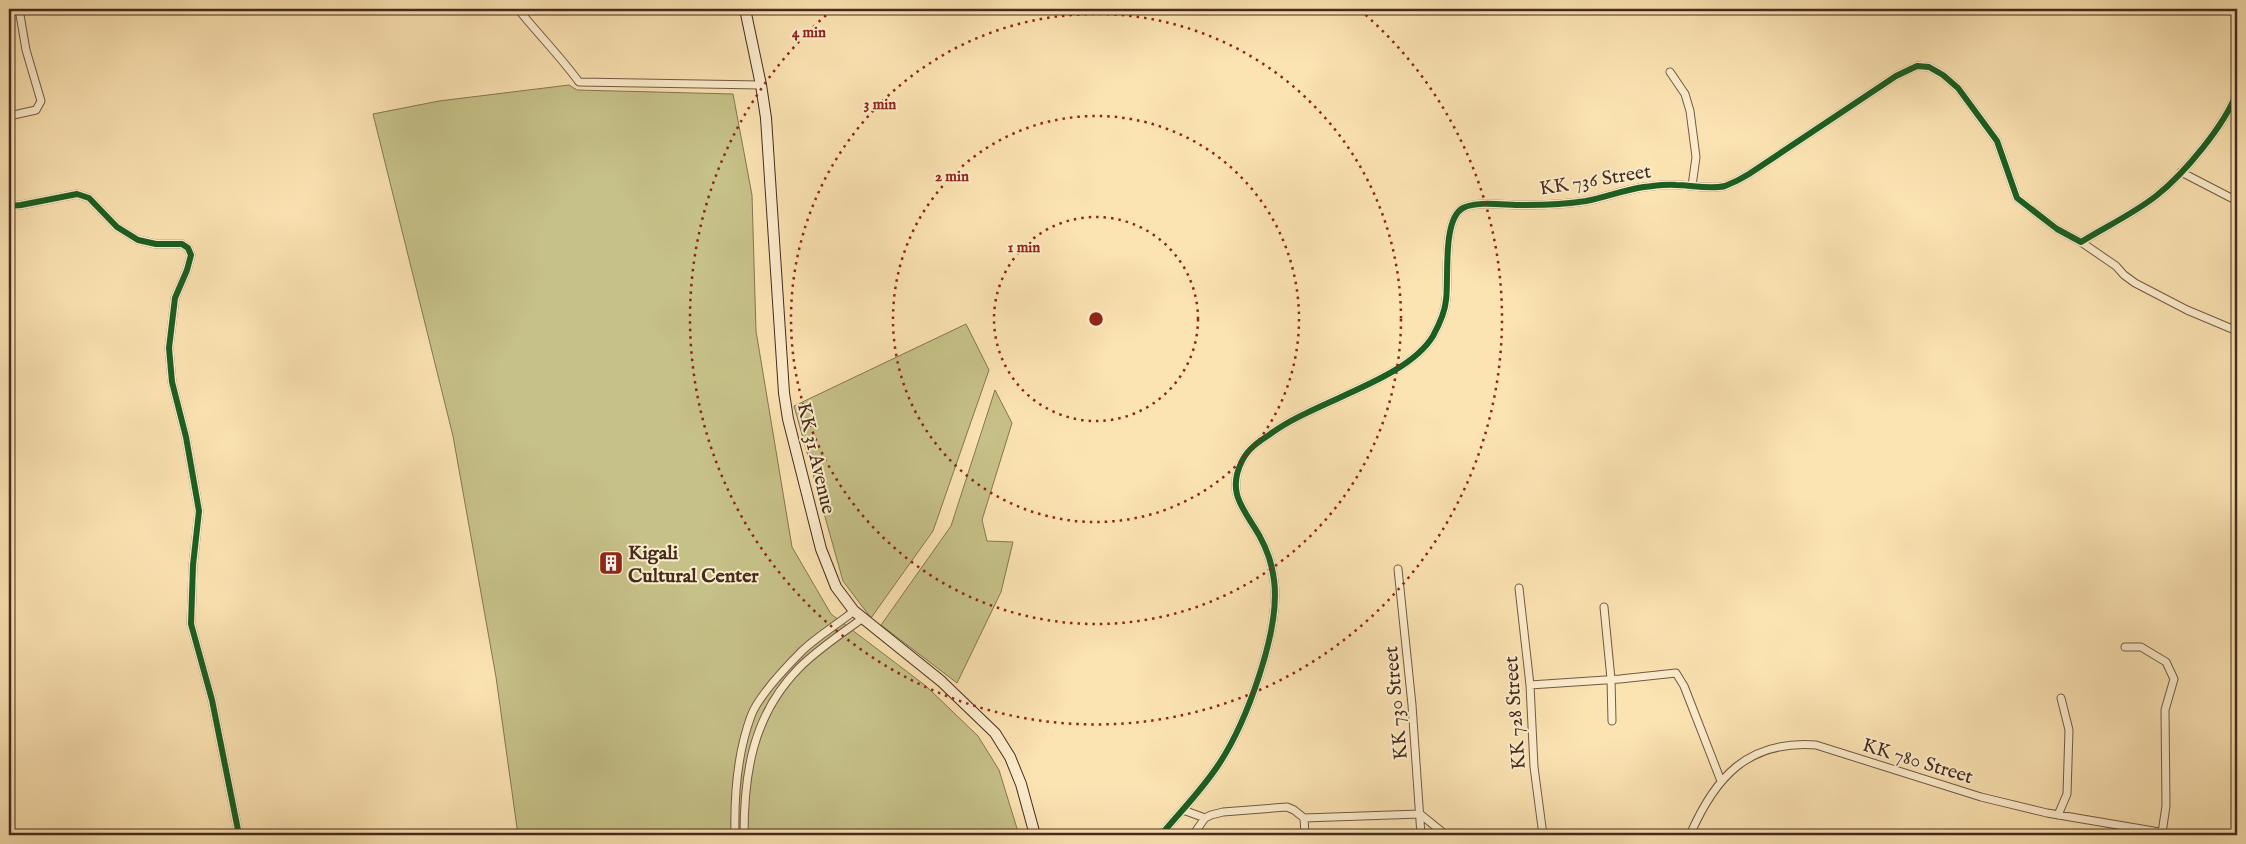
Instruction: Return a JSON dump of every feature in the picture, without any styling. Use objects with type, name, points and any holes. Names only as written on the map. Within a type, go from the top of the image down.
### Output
[{"type":"main road","name":"KK 31 Avenue","points":[[744,9],[761,85],[766,127],[784,393],[788,419],[821,549],[836,587],[854,611],[941,681],[995,733],[1010,757],[1021,784],[1035,835]]},
{"type":"street","points":[[9,116],[36,110],[41,101],[26,50],[19,9]]},
{"type":"street","points":[[518,9],[540,37],[561,57],[579,82],[761,85]]},
{"type":"street","name":"KK 736 Street","points":[[1160,835],[1183,810],[1220,763],[1237,731],[1261,666],[1271,626],[1275,599],[1272,567],[1259,534],[1243,512],[1235,485],[1238,469],[1244,457],[1253,446],[1276,429],[1302,414],[1397,369],[1427,346],[1437,330],[1446,302],[1451,224],[1457,212],[1464,207],[1472,205],[1524,206],[1572,203],[1624,190],[1673,184],[1717,187],[1736,182],[1896,76],[1917,66],[1929,67],[1943,75],[1958,88],[1983,120],[1997,141],[2017,198],[2057,229],[2081,242],[2116,266],[2135,283],[2187,310],[2237,331]]},
{"type":"street","points":[[1670,72],[1685,94],[1690,111],[1696,157],[1692,186]]},
{"type":"street","points":[[2081,242],[2155,196],[2181,172],[2222,122],[2237,92]]},
{"type":"street","points":[[2181,172],[2237,201]]},
{"type":"street","points":[[9,206],[78,194],[89,198],[117,227],[138,240],[156,244],[182,244],[188,248],[191,255],[175,298],[169,348],[172,382],[186,437],[199,511],[193,564],[191,624],[212,700],[239,835]]},
{"type":"street","name":"KK 730 Street","points":[[1398,569],[1412,705],[1421,835]]},
{"type":"street","name":"KK 728 Street","points":[[1519,588],[1530,685],[1533,759],[1544,835]]},
{"type":"street","points":[[1604,607],[1611,679],[1612,721]]},
{"type":"street","points":[[735,835],[734,802],[738,763],[752,714],[776,679],[804,649],[854,611]]},
{"type":"street","points":[[744,835],[744,800],[748,774],[762,720],[774,699],[799,668],[863,618]]},
{"type":"street","points":[[2125,647],[2141,647],[2166,662],[2174,678],[2165,710],[2166,806],[2162,833]]},
{"type":"street","points":[[1530,685],[1676,673],[1684,686],[1720,781]]},
{"type":"street","points":[[2058,815],[2067,794],[2068,730],[2061,698]]},
{"type":"street","name":"KK 780 Street","points":[[1690,835],[1709,797],[1720,781],[1731,770],[1761,753],[1799,744],[1816,745],[1981,797],[2058,815],[2177,835]]},
{"type":"street","points":[[1193,835],[1205,818],[1211,815],[1223,812],[1278,807],[1294,810],[1304,818],[1420,814],[1446,835]]},
{"type":"street","points":[[1183,810],[1205,818]]},
{"type":"street","points":[[1304,818],[1305,835]]},
{"type":"shaded area","points":[[569,85],[577,90],[733,94],[752,195],[756,331],[792,547],[831,614],[926,686],[978,736],[999,770],[1019,835],[518,835],[496,677],[453,436],[373,114],[439,101]]},
{"type":"shaded area","points":[[966,324],[989,370],[933,531],[871,618],[843,581],[794,406]]},
{"type":"shaded area","points":[[995,390],[1012,423],[982,520],[987,541],[1013,542],[1001,592],[957,683],[881,625],[951,526]]},
{"type":"cycle path","points":[[1161,835],[1219,764],[1240,725],[1267,649],[1275,601],[1274,580],[1264,546],[1243,509],[1236,492],[1236,482],[1242,461],[1247,453],[1261,440],[1288,423],[1381,378],[1402,366],[1420,352],[1433,336],[1443,314],[1447,290],[1449,236],[1456,214],[1463,208],[1477,204],[1534,205],[1571,203],[1637,188],[1660,185],[1713,188],[1725,186],[1749,174],[1896,76],[1917,66],[1929,67],[1943,75],[1958,88],[1997,141],[2017,198],[2057,229],[2081,242],[2138,209],[2167,187],[2203,148],[2223,119],[2237,92]]},
{"type":"cycle path","points":[[9,206],[77,194],[89,198],[117,227],[138,240],[156,244],[182,244],[188,248],[191,255],[175,298],[169,348],[172,382],[186,437],[199,511],[193,565],[191,624],[212,700],[239,835]]},
{"type":"place","name":"Kigali Cultural Center","points":[[611,563]]}]
